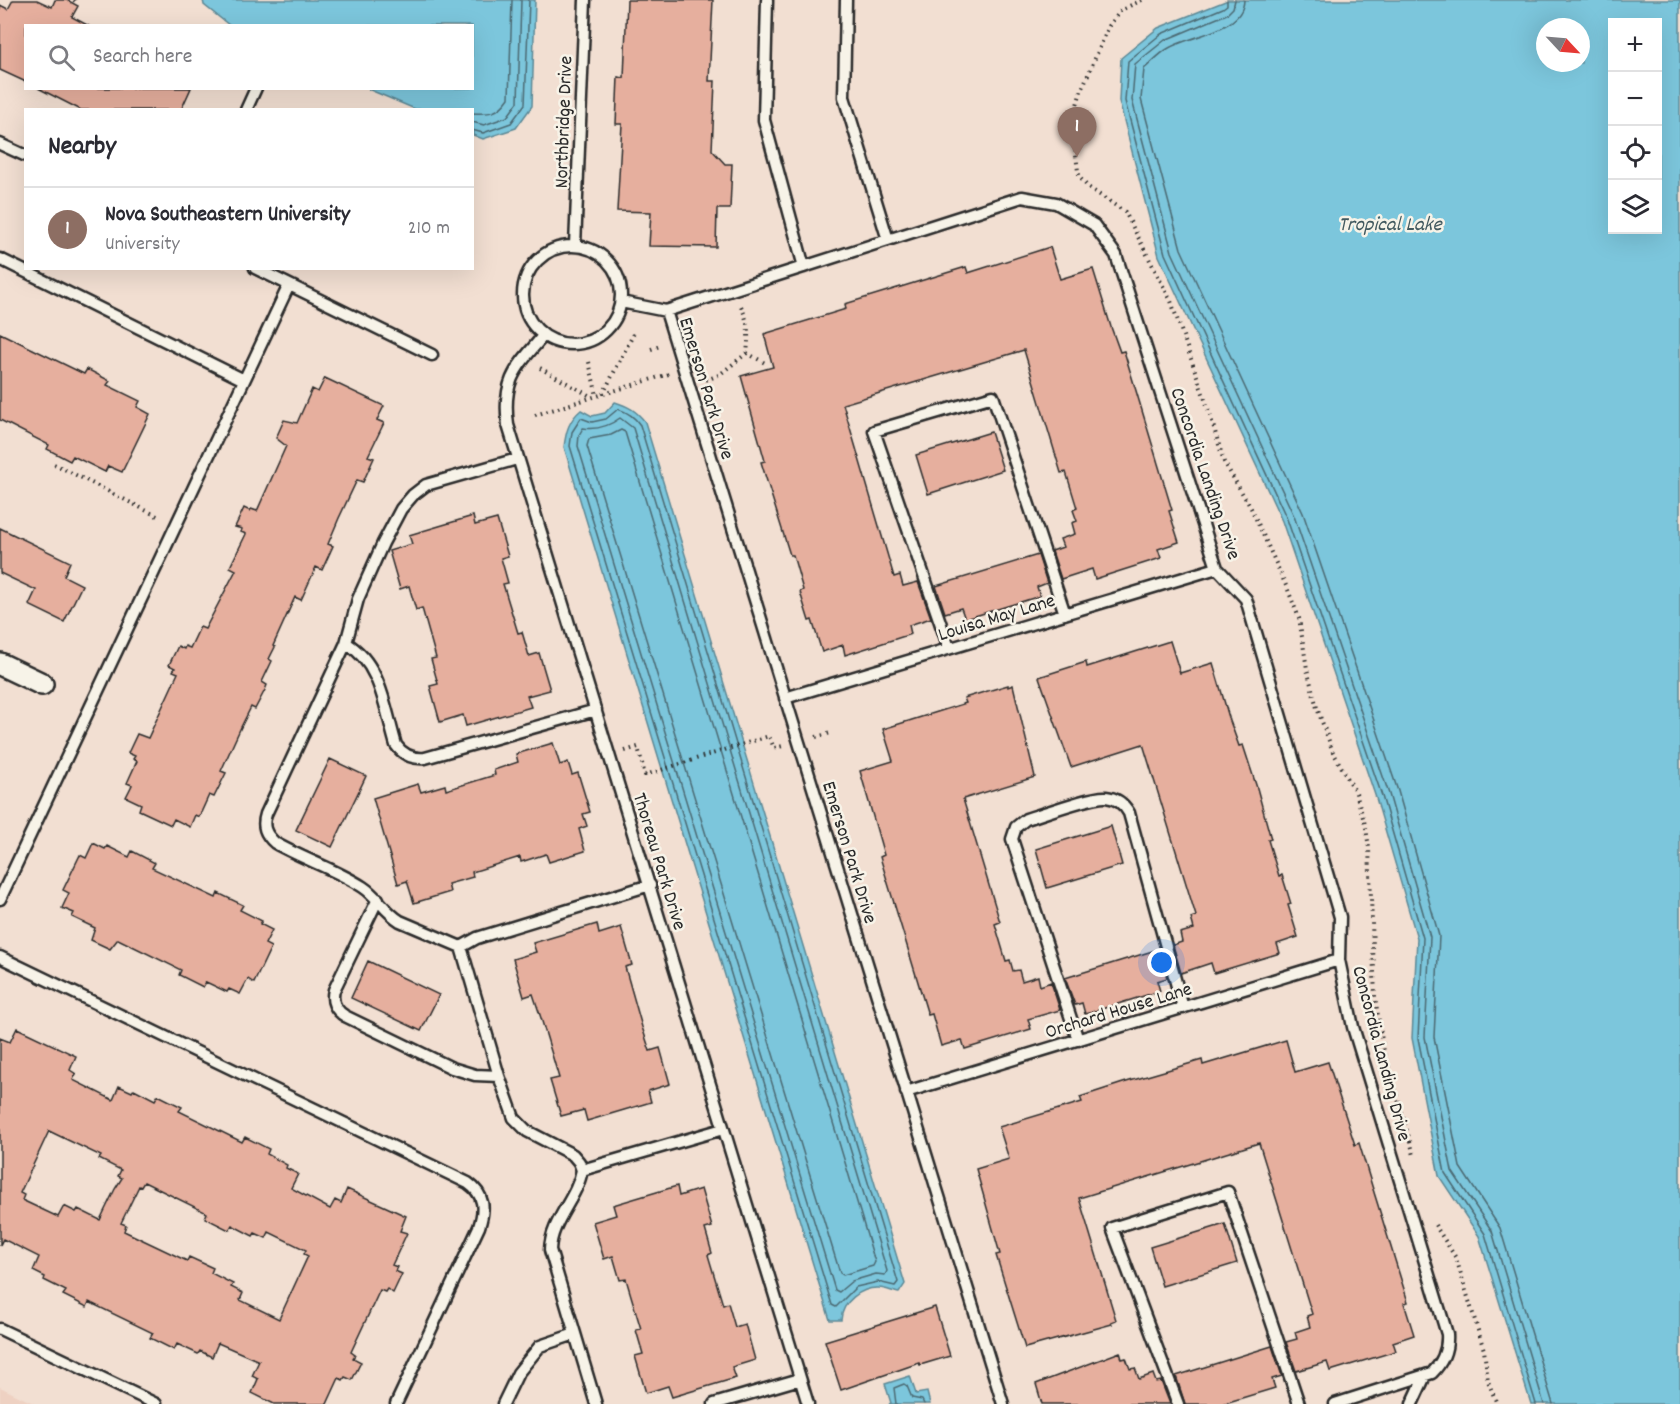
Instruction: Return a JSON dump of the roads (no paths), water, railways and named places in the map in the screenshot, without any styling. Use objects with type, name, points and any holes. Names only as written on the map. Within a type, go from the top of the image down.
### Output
[{"type":"street","points":[[0,664],[42,684]]},
{"type":"lane","name":"Northbridge Drive","points":[[575,246],[585,0]]},
{"type":"lane","points":[[767,0],[764,120],[804,267]]},
{"type":"lane","points":[[846,0],[844,97],[888,240]]},
{"type":"lane","points":[[247,108],[255,90]]},
{"type":"lane","points":[[0,144],[24,155]]},
{"type":"lane","name":"Concordia Landing Drive","points":[[621,302],[666,311],[1022,197],[1056,204],[1094,225],[1116,255],[1217,568],[1246,600],[1340,917],[1339,960],[1353,1027],[1447,1334],[1446,1351],[1438,1367],[1425,1376]]},
{"type":"lane","points":[[561,247],[588,248],[600,254],[617,275],[621,288],[621,302],[609,327],[598,337],[585,343],[563,343],[543,336],[533,326],[526,314],[523,285],[536,261],[548,252],[561,247]]},
{"type":"lane","points":[[0,259],[244,380]]},
{"type":"lane","points":[[259,270],[432,355]]},
{"type":"lane","points":[[0,898],[289,285]]},
{"type":"lane","name":"Emerson Park Drive","points":[[666,311],[1003,1404]]},
{"type":"lane","name":"Thoreau Park Drive","points":[[543,336],[511,379],[506,397],[508,425],[808,1404]]},
{"type":"lane","points":[[950,648],[874,431],[993,396],[1065,614]]},
{"type":"lane","points":[[461,947],[400,921],[356,883],[274,843],[264,829],[266,814],[346,643],[358,599],[401,509],[426,485],[517,459]]},
{"type":"lane","name":"Louisa May Lane","points":[[785,698],[1217,568]]},
{"type":"lane","points":[[346,643],[357,649],[372,667],[396,745],[412,757],[425,758],[596,710]]},
{"type":"lane","points":[[1078,1040],[1012,839],[1016,828],[1026,819],[1098,797],[1113,798],[1129,813],[1183,1008]]},
{"type":"lane","points":[[461,947],[477,938],[650,885]]},
{"type":"lane","points":[[378,900],[334,990],[333,1003],[336,1009],[345,1016],[452,1068],[475,1075],[499,1076]]},
{"type":"lane","points":[[461,947],[510,1111],[519,1125],[568,1151],[579,1162],[582,1170],[577,1187],[550,1242],[552,1258],[596,1404]]},
{"type":"lane","points":[[0,957],[476,1188],[483,1205],[478,1227],[396,1404]]},
{"type":"lane","name":"Orchard House Lane","points":[[906,1092],[1339,960]]},
{"type":"lane","points":[[582,1170],[723,1129]]},
{"type":"lane","points":[[1178,1404],[1112,1228],[1228,1192],[1299,1404]]},
{"type":"lane","points":[[0,1329],[156,1404]]},
{"type":"lane","points":[[503,1404],[518,1373],[540,1346],[576,1334]]},
{"type":"lane","points":[[1335,1404],[1425,1376]]},
{"type":"lane","points":[[1412,1404],[1425,1376]]},
{"type":"lane","points":[[714,1404],[800,1379]]},
{"type":"water","points":[[203,0],[535,0],[532,106],[516,128],[483,139],[474,135],[474,108],[413,108],[370,90],[474,90],[474,24],[228,24],[204,5]]},
{"type":"water","name":"Tropical Lake","points":[[1228,0],[1680,0],[1680,1404],[1531,1404],[1479,1236],[1439,1176],[1412,1038],[1417,938],[1376,798],[1282,521],[1159,256],[1119,101],[1121,58],[1158,28]]},
{"type":"water","points":[[615,402],[632,409],[645,422],[905,1284],[899,1293],[872,1288],[859,1293],[845,1307],[841,1320],[830,1320],[564,447],[569,426],[581,410],[592,416],[605,413]]},
{"type":"water","points":[[910,1376],[916,1394],[927,1392],[930,1404],[889,1404],[891,1403],[885,1384]]},
{"type":"place","name":"Nova Southeastern University","points":[[1077,157]]}]
